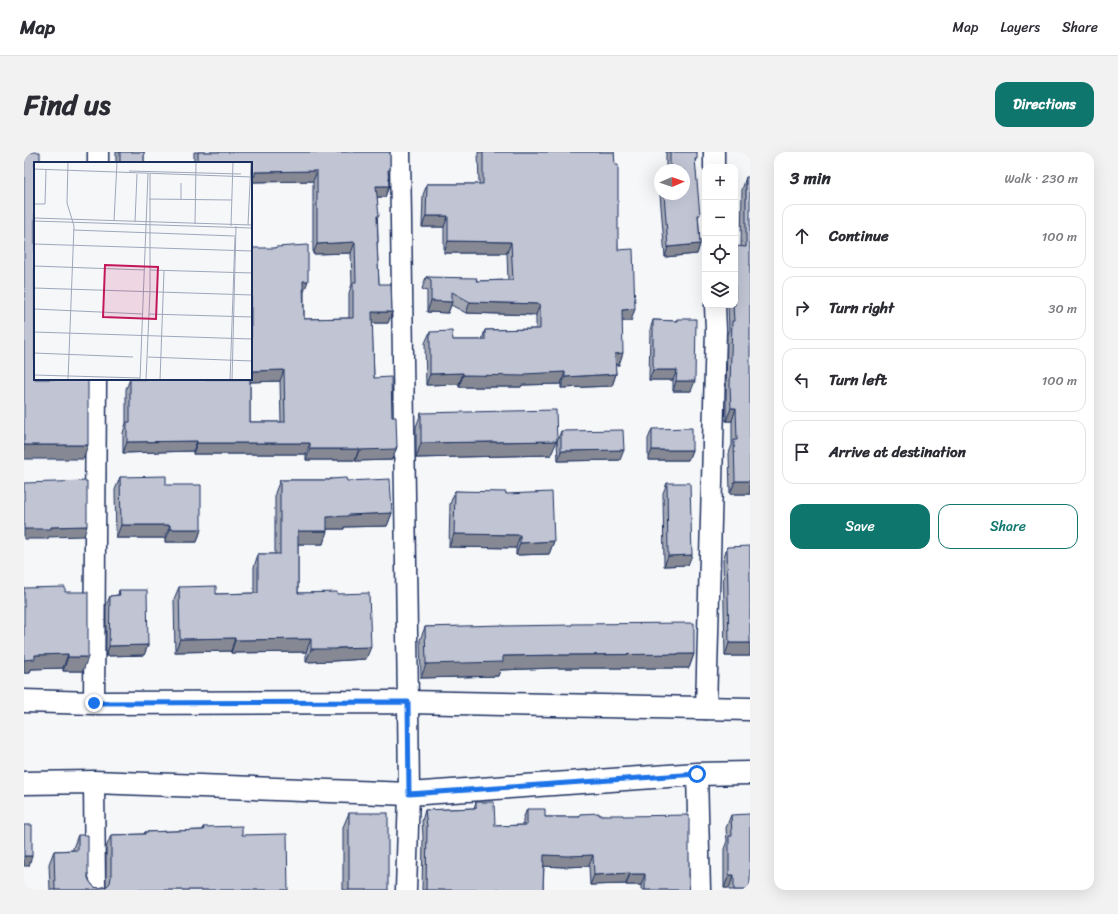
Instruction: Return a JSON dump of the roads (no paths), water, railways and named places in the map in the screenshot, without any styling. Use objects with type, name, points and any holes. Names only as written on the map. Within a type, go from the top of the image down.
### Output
[{"type":"street","points":[[400,152],[409,794],[406,890]]},
{"type":"street","points":[[714,152],[714,164]]},
{"type":"street","points":[[706,709],[716,330],[715,308]]},
{"type":"street","points":[[94,703],[96,380]]},
{"type":"street","points":[[24,701],[94,703],[408,702],[750,709]]},
{"type":"street","points":[[24,783],[94,782],[409,794],[697,774],[750,773]]},
{"type":"street","points":[[697,774],[700,890]]},
{"type":"street","points":[[94,782],[95,890]]}]
